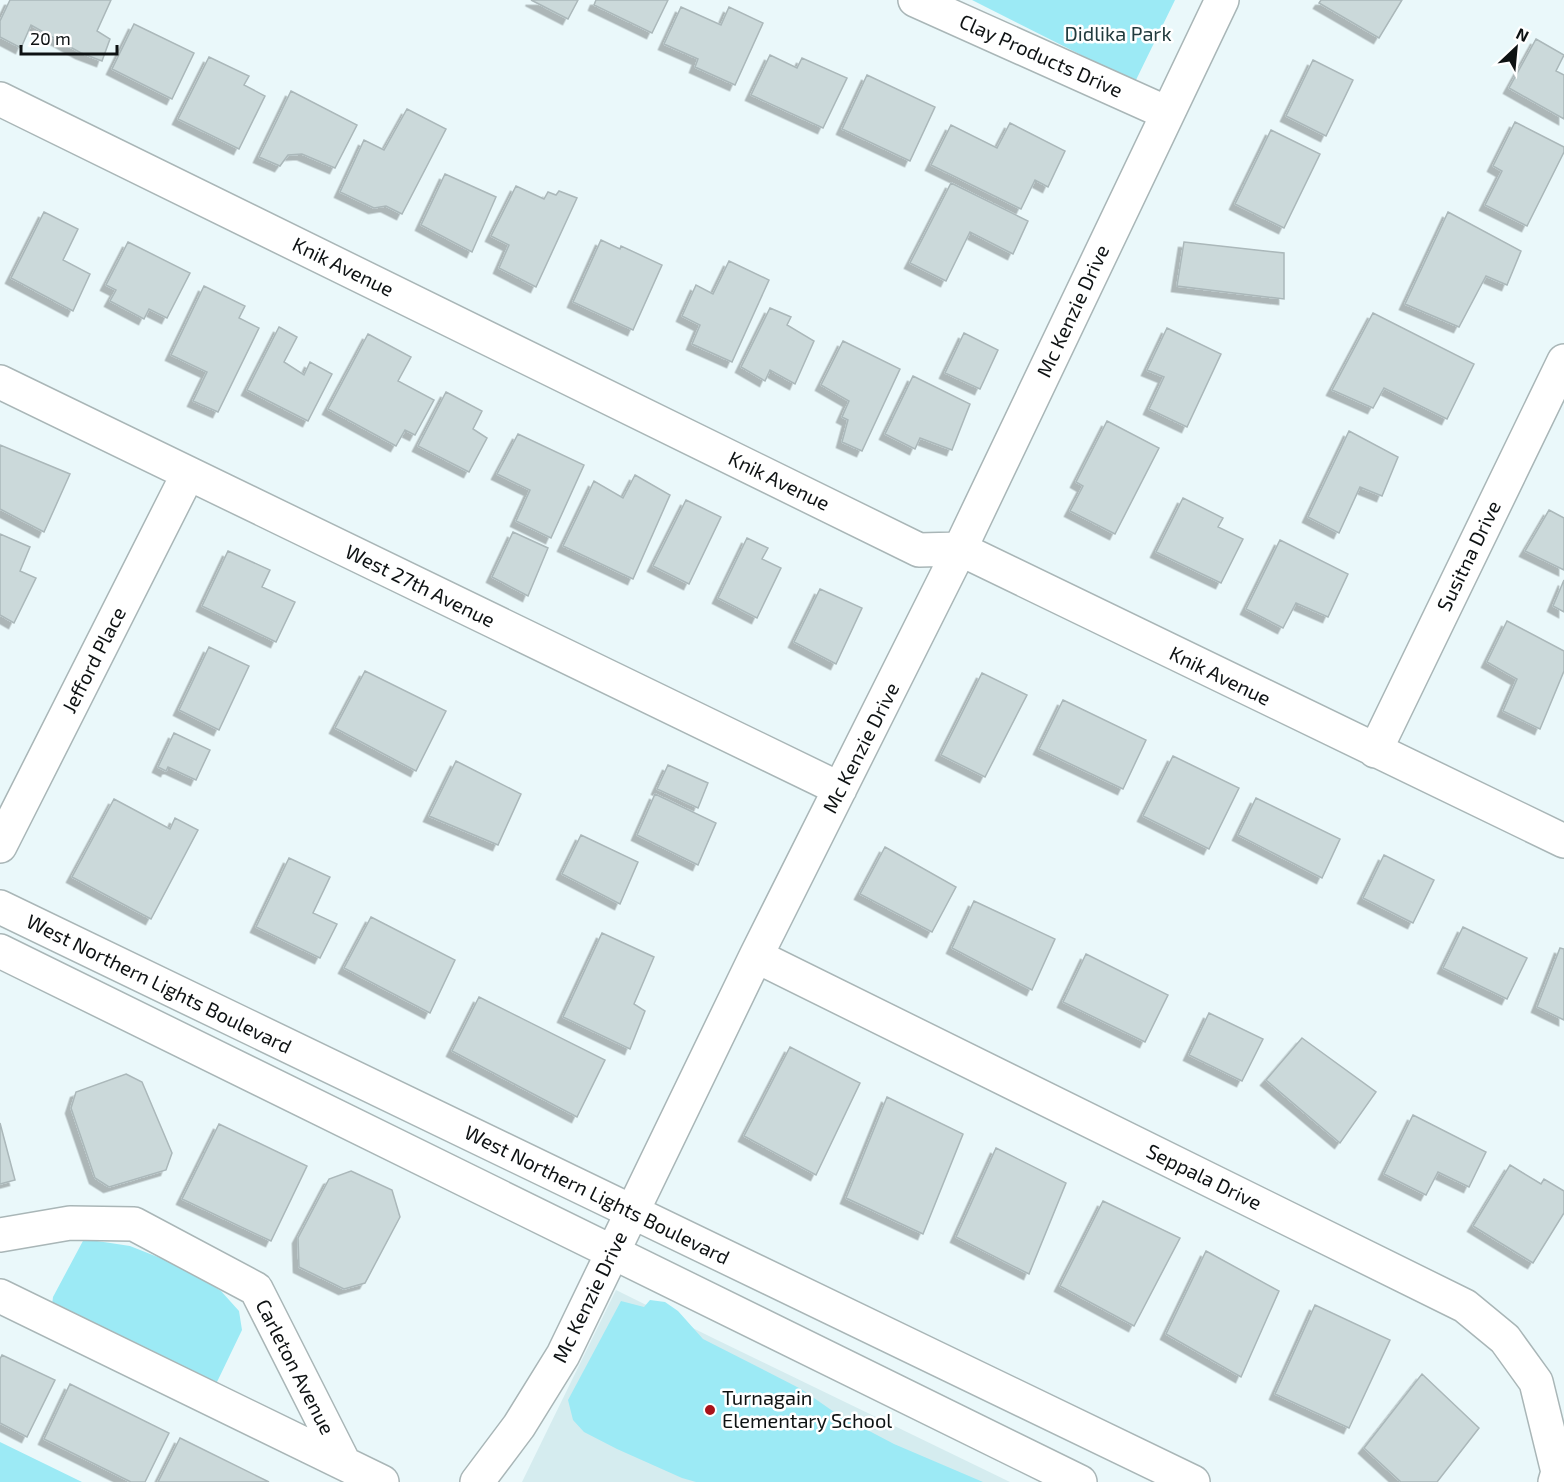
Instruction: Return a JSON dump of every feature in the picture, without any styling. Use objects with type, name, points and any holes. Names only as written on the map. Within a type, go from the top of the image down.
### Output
[{"type":"street","name":"Clay Products Drive","points":[[915,0],[1167,113]]},
{"type":"street","name":"Mc Kenzie Drive","points":[[477,1482],[519,1426],[563,1355],[756,956],[960,549],[1222,0]]},
{"type":"street","name":"Knik Avenue","points":[[0,99],[919,550],[960,549],[1564,841]]},
{"type":"street","name":"Susitna Drive","points":[[1375,751],[1564,361]]},
{"type":"street","name":"West 27th Avenue","points":[[0,382],[840,789]]},
{"type":"street","name":"Jefford Place","points":[[0,846],[188,474]]},
{"type":"street","name":"West Northern Lights Boulevard","points":[[0,907],[1193,1482]]},
{"type":"street","name":"West Northern Lights Boulevard","points":[[0,951],[1080,1482]]},
{"type":"street","name":"Seppala Drive","points":[[756,956],[1465,1306],[1505,1339],[1536,1382],[1558,1472],[1555,1482]]},
{"type":"street","name":"Carleton Avenue","points":[[0,1235],[70,1223],[134,1224],[256,1289],[344,1463]]},
{"type":"street","name":"Carleton Avenue","points":[[0,1296],[382,1482]]},
{"type":"shaded area","name":"Turnagain Elementary School","points":[[616,1290],[715,1339],[1010,1482],[522,1482]]},
{"type":"green space","name":"Didlika Park","points":[[972,0],[1175,0],[1135,82]]},
{"type":"green space","points":[[84,1239],[130,1246],[183,1267],[221,1291],[239,1311],[242,1330],[217,1382],[211,1386],[52,1305],[53,1297]]},
{"type":"green space","name":"Turnagain Elementary School","points":[[650,1300],[665,1302],[678,1311],[703,1339],[801,1389],[837,1414],[894,1444],[983,1482],[696,1482],[617,1449],[584,1432],[573,1420],[568,1400],[621,1301],[644,1307]]},
{"type":"green space","points":[[0,1442],[82,1482],[0,1482]]},
{"type":"building","points":[[10,0],[111,0],[97,31],[110,39],[102,61],[81,53],[31,25],[21,48],[0,37],[0,21]]},
{"type":"building","points":[[531,0],[578,0],[568,19]]},
{"type":"building","points":[[596,0],[668,0],[652,33],[594,5]]},
{"type":"building","points":[[1321,0],[1402,0],[1379,38],[1319,3]]},
{"type":"building","points":[[681,7],[721,25],[729,7],[763,23],[735,85],[695,67],[698,59],[664,44]]},
{"type":"building","points":[[134,24],[194,53],[172,99],[112,69]]},
{"type":"building","points":[[1536,39],[1564,55],[1556,71],[1564,75],[1564,119],[1509,88]]},
{"type":"building","points":[[770,55],[797,68],[802,58],[847,78],[823,128],[751,95]]},
{"type":"building","points":[[209,57],[249,76],[244,85],[265,96],[239,149],[178,119]]},
{"type":"building","points":[[1313,60],[1353,80],[1326,136],[1286,116]]},
{"type":"building","points":[[867,75],[935,107],[910,161],[842,129]]},
{"type":"building","points":[[291,91],[357,125],[335,168],[302,154],[288,155],[280,166],[259,157]]},
{"type":"building","points":[[407,109],[446,129],[402,214],[386,206],[374,208],[340,192],[364,140],[384,150]]},
{"type":"building","points":[[1515,122],[1564,147],[1564,152],[1527,226],[1485,205],[1502,171],[1493,166]]},
{"type":"building","points":[[1010,123],[1065,151],[1048,187],[1035,180],[1021,209],[931,165],[951,125],[997,148]]},
{"type":"building","points":[[1271,130],[1320,154],[1284,228],[1235,204]]},
{"type":"building","points":[[445,174],[496,197],[472,252],[421,225]]},
{"type":"building","points":[[951,183],[1028,221],[1013,254],[970,232],[946,281],[910,263]]},
{"type":"building","points":[[516,186],[544,199],[548,192],[556,195],[559,191],[577,198],[536,287],[499,268],[509,245],[491,236]]},
{"type":"building","points":[[44,212],[78,229],[63,260],[90,274],[73,311],[11,278]]},
{"type":"building","points":[[1448,212],[1521,251],[1507,285],[1486,276],[1459,327],[1405,304]]},
{"type":"building","points":[[601,240],[620,249],[621,246],[662,265],[633,330],[573,302]]},
{"type":"building","points":[[128,242],[190,273],[167,318],[149,309],[144,319],[110,301],[116,290],[106,285]]},
{"type":"building","points":[[1184,242],[1284,253],[1284,299],[1177,286]]},
{"type":"building","points":[[729,261],[769,280],[732,362],[692,344],[700,325],[682,316],[696,285],[713,294]]},
{"type":"building","points":[[204,286],[245,306],[239,318],[259,328],[218,412],[193,401],[207,372],[171,355]]},
{"type":"building","points":[[770,308],[791,317],[787,325],[814,341],[795,384],[770,370],[765,381],[741,367]]},
{"type":"building","points":[[1373,313],[1474,364],[1447,419],[1384,388],[1373,408],[1332,390]]},
{"type":"building","points":[[279,327],[297,337],[284,362],[304,375],[310,362],[332,374],[308,421],[247,390]]},
{"type":"building","points":[[1167,328],[1221,354],[1187,427],[1149,409],[1164,377],[1147,370]]},
{"type":"building","points":[[964,333],[998,350],[980,389],[945,373]]},
{"type":"building","points":[[368,334],[411,357],[398,381],[434,400],[415,435],[405,430],[396,446],[328,409]]},
{"type":"building","points":[[843,341],[900,369],[862,451],[842,442],[848,420],[842,417],[849,401],[821,385]]},
{"type":"building","points":[[913,376],[970,404],[952,450],[920,438],[915,449],[885,434]]},
{"type":"building","points":[[446,392],[482,411],[473,429],[487,438],[469,472],[418,446]]},
{"type":"building","points":[[1107,421],[1159,448],[1115,534],[1070,511],[1083,486],[1076,482]]},
{"type":"building","points":[[1349,431],[1398,457],[1382,496],[1360,487],[1339,533],[1308,517]]},
{"type":"building","points":[[518,434],[584,465],[551,538],[516,521],[530,490],[497,474]]},
{"type":"building","points":[[0,445],[70,474],[44,532],[0,509]]},
{"type":"building","points":[[635,475],[670,495],[633,579],[563,546],[594,481],[623,498]]},
{"type":"building","points":[[1183,498],[1223,518],[1218,527],[1243,539],[1221,583],[1156,552]]},
{"type":"building","points":[[686,500],[721,517],[689,584],[653,566]]},
{"type":"building","points":[[1549,510],[1564,518],[1564,570],[1525,551]]},
{"type":"building","points":[[513,532],[548,548],[528,596],[492,577]]},
{"type":"building","points":[[0,534],[30,547],[20,571],[36,578],[14,623],[0,615]]},
{"type":"building","points":[[747,538],[768,548],[762,559],[781,568],[757,618],[718,598]]},
{"type":"building","points":[[1280,540],[1348,574],[1328,617],[1296,603],[1283,628],[1246,609]]},
{"type":"building","points":[[228,551],[270,570],[262,587],[295,602],[276,642],[202,606]]},
{"type":"building","points":[[1564,580],[1564,612],[1553,606]]},
{"type":"building","points":[[820,589],[862,608],[836,664],[794,642]]},
{"type":"building","points":[[1507,621],[1564,651],[1564,671],[1540,729],[1503,711],[1517,679],[1487,662]]},
{"type":"building","points":[[209,647],[249,666],[219,730],[179,710]]},
{"type":"building","points":[[365,671],[446,711],[416,771],[335,728]]},
{"type":"building","points":[[982,673],[1027,695],[985,777],[941,755]]},
{"type":"building","points":[[1063,700],[1146,740],[1123,789],[1039,749]]},
{"type":"building","points":[[174,733],[210,750],[196,780],[168,767],[166,771],[158,767]]},
{"type":"building","points":[[1173,756],[1239,788],[1209,849],[1143,816]]},
{"type":"building","points":[[456,761],[521,794],[498,845],[429,816]]},
{"type":"building","points":[[668,765],[708,783],[698,808],[657,789]]},
{"type":"building","points":[[655,794],[716,823],[698,865],[637,835]]},
{"type":"building","points":[[1256,798],[1340,839],[1322,878],[1238,835]]},
{"type":"building","points":[[114,799],[170,829],[175,818],[198,830],[151,919],[72,877]]},
{"type":"building","points":[[581,835],[638,862],[620,904],[562,874]]},
{"type":"building","points":[[885,847],[956,887],[932,932],[860,894]]},
{"type":"building","points":[[1384,855],[1434,880],[1413,923],[1363,898]]},
{"type":"building","points":[[289,858],[330,877],[313,913],[337,924],[320,958],[256,927]]},
{"type":"building","points":[[974,901],[1055,939],[1032,990],[952,948]]},
{"type":"building","points":[[371,917],[455,960],[430,1013],[344,968]]},
{"type":"building","points":[[1463,927],[1527,958],[1507,999],[1443,968]]},
{"type":"building","points":[[602,933],[654,957],[634,1004],[645,1011],[630,1049],[563,1017]]},
{"type":"building","points":[[1560,948],[1564,949],[1564,1020],[1537,1007]]},
{"type":"building","points":[[1086,954],[1168,995],[1145,1042],[1063,1002]]},
{"type":"building","points":[[479,997],[605,1060],[577,1117],[452,1051]]},
{"type":"building","points":[[1209,1013],[1263,1039],[1242,1081],[1189,1055]]},
{"type":"building","points":[[1302,1038],[1376,1092],[1340,1143],[1266,1080]]},
{"type":"building","points":[[790,1047],[860,1083],[816,1175],[744,1136]]},
{"type":"building","points":[[126,1074],[142,1082],[172,1153],[166,1170],[109,1187],[95,1178],[71,1108],[76,1092]]},
{"type":"building","points":[[887,1097],[963,1134],[923,1234],[846,1198]]},
{"type":"building","points":[[1413,1115],[1486,1152],[1469,1187],[1438,1172],[1426,1195],[1384,1174]]},
{"type":"building","points":[[0,1123],[15,1180],[0,1184]]},
{"type":"building","points":[[219,1124],[307,1166],[271,1241],[182,1199]]},
{"type":"building","points":[[996,1148],[1066,1183],[1029,1274],[956,1237]]},
{"type":"building","points":[[1510,1165],[1541,1184],[1544,1179],[1564,1191],[1564,1213],[1533,1263],[1473,1226]]},
{"type":"building","points":[[351,1171],[392,1190],[400,1217],[365,1283],[344,1289],[299,1267],[298,1238],[329,1179]]},
{"type":"building","points":[[1103,1201],[1180,1238],[1134,1326],[1060,1286]]},
{"type":"building","points":[[1206,1251],[1279,1291],[1241,1377],[1166,1334]]},
{"type":"building","points":[[1315,1305],[1390,1340],[1349,1428],[1275,1394]]},
{"type":"building","points":[[2,1355],[55,1380],[27,1437],[0,1423],[0,1359]]},
{"type":"building","points":[[1422,1374],[1479,1428],[1437,1482],[1401,1482],[1364,1448]]},
{"type":"building","points":[[70,1384],[169,1433],[145,1482],[131,1482],[44,1439]]},
{"type":"building","points":[[180,1438],[269,1482],[158,1482]]},
{"type":"place","name":"Turnagain Elementary School","points":[[710,1410]]}]
